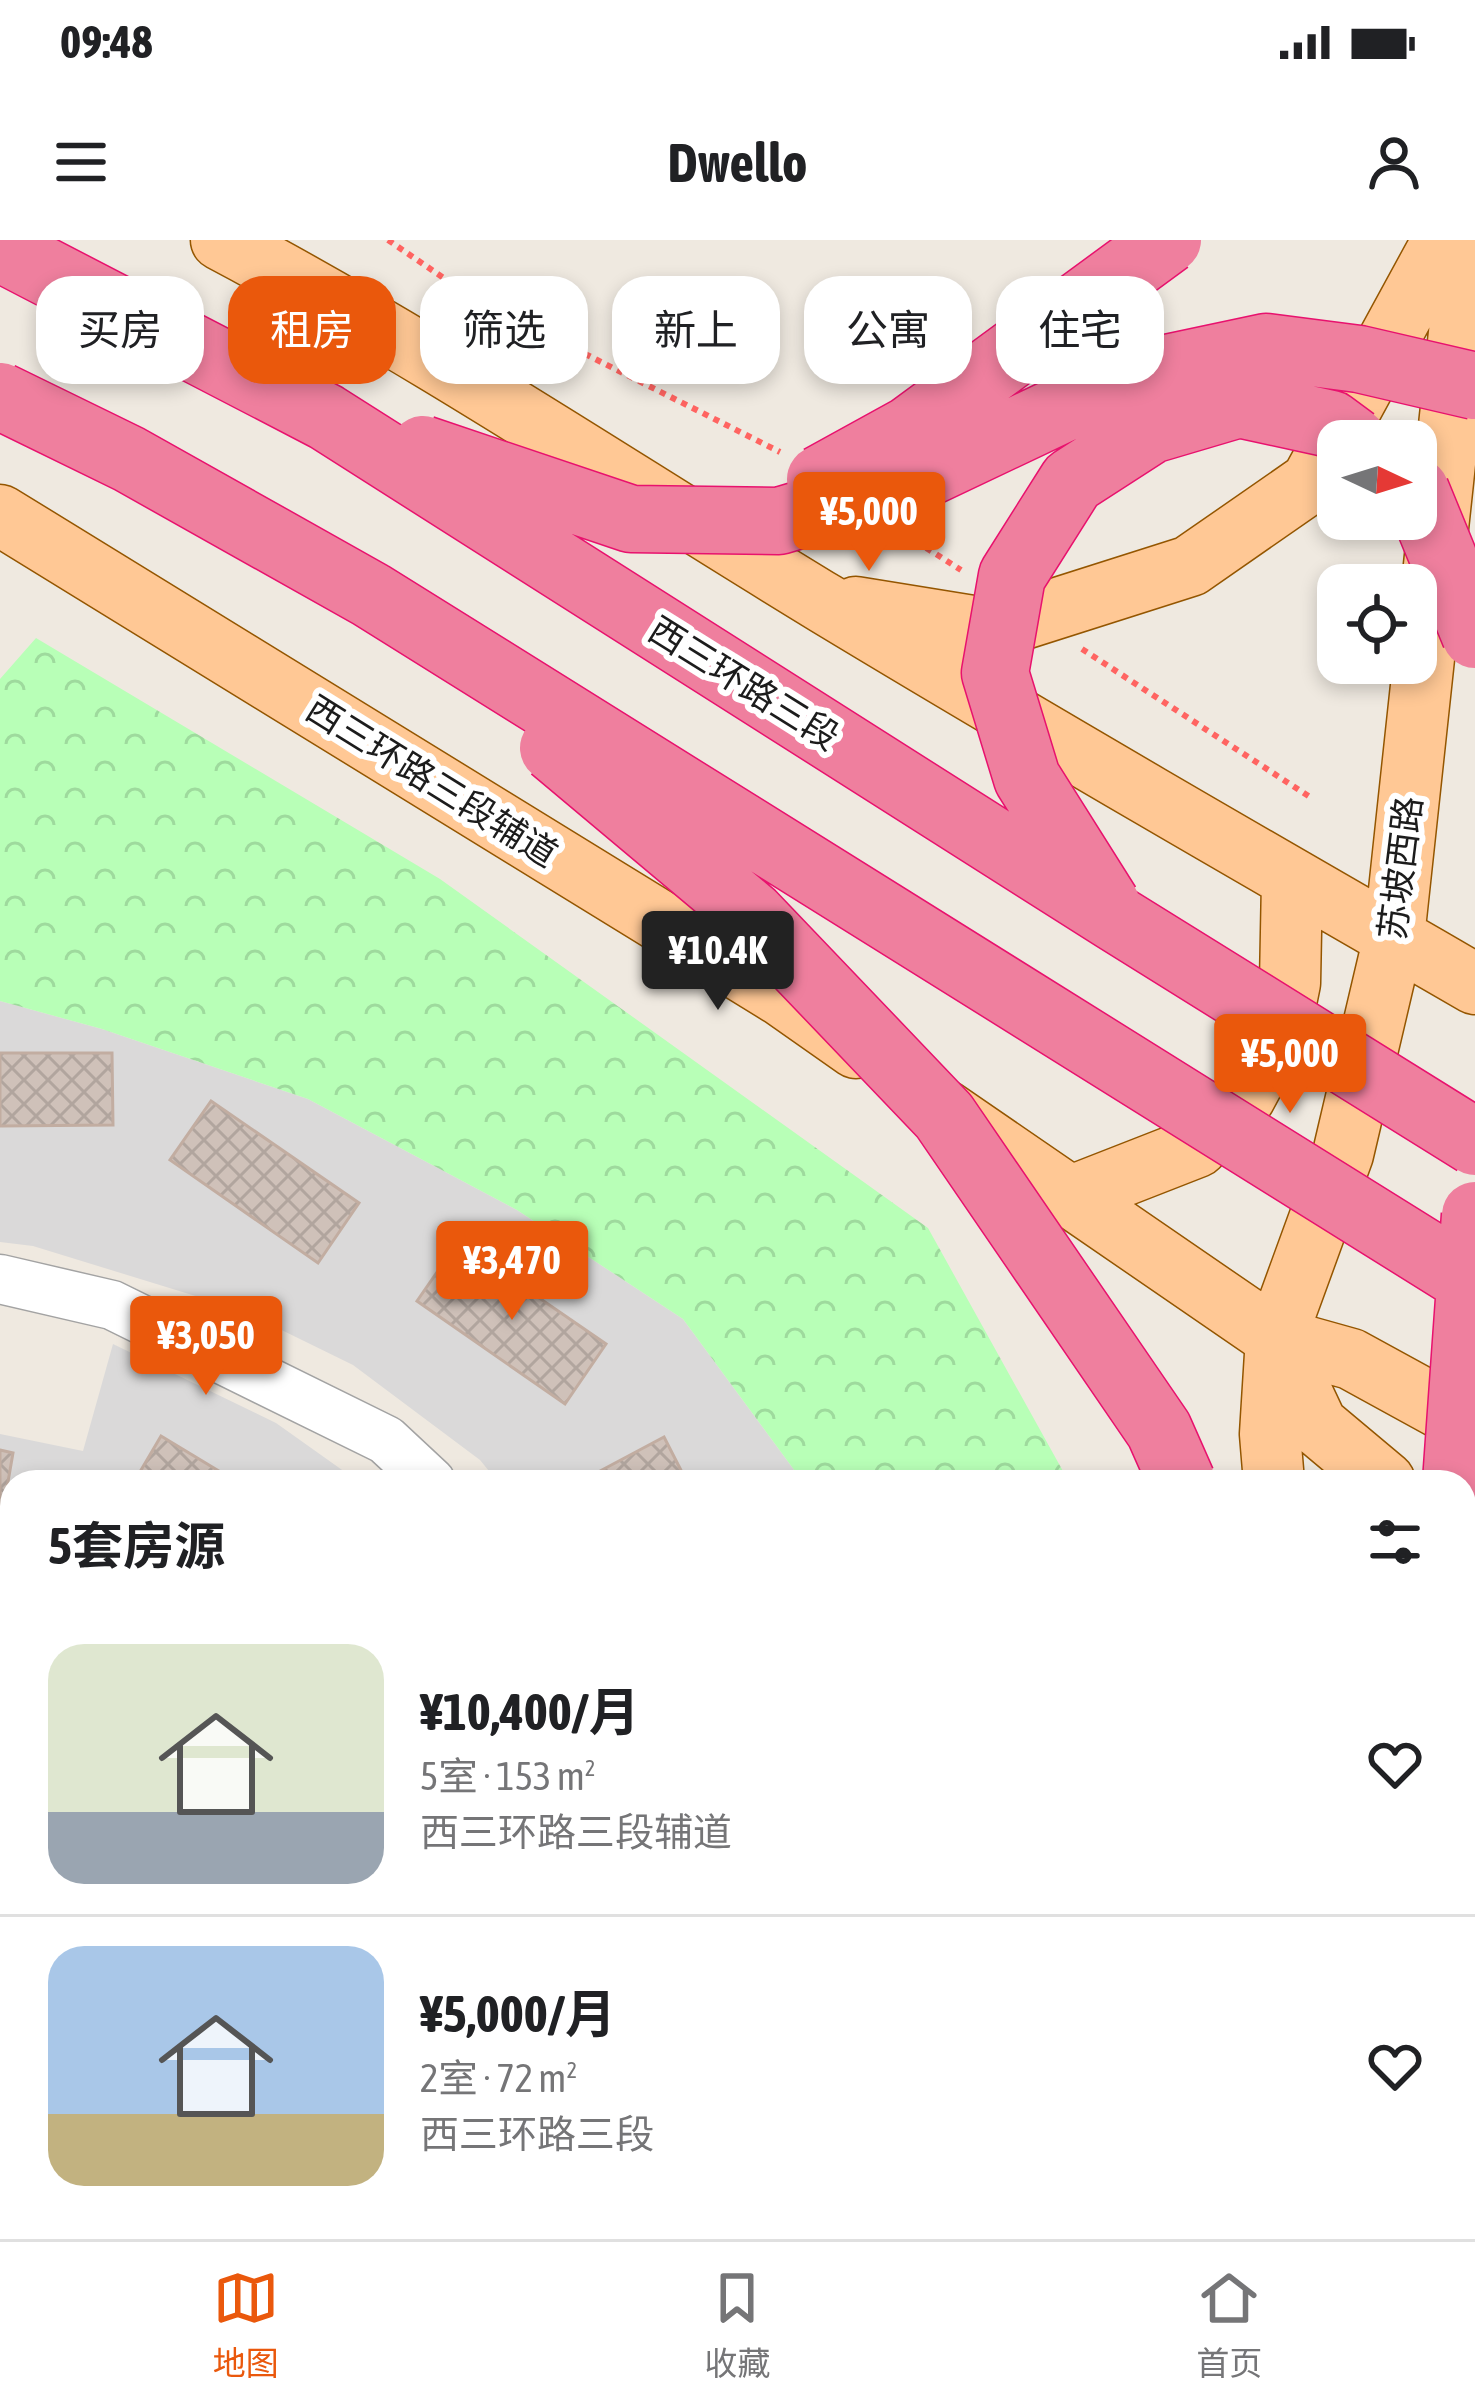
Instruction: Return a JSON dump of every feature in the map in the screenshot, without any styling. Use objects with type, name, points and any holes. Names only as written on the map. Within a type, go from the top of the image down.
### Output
[{"type":"highway","points":[[643,519],[737,507],[813,483],[908,430],[1168,240]]},
{"type":"highway","name":"西三环路三段","points":[[0,248],[326,417],[1475,1142]]},
{"type":"highway","points":[[326,417],[631,519],[778,521],[906,483],[1135,374],[1266,347],[1359,359],[1475,386]]},
{"type":"highway","points":[[0,396],[129,460],[371,595],[1475,1284]]},
{"type":"highway","points":[[1115,919],[1027,778],[995,673],[1012,576],[1072,481],[1151,430],[1239,404],[1317,421]]},
{"type":"highway","points":[[1436,540],[1475,635]]},
{"type":"highway","points":[[371,595],[752,915],[944,1116],[1159,1430],[1177,1470]]},
{"type":"highway","points":[[1457,1470],[1475,1215]]},
{"type":"main road","points":[[221,240],[585,452],[823,602],[1292,881],[1475,984]]},
{"type":"main road","points":[[823,602],[992,629],[1190,566],[1311,482],[1443,240]]},
{"type":"main road","name":"苏坡西路","points":[[1273,1470],[1270,1434],[1276,1338],[1342,1154],[1394,938],[1469,240]]},
{"type":"main road","name":"西三环路三段辅道","points":[[0,515],[782,996],[1276,1338],[1351,1359],[1475,1427]]},
{"type":"main road","points":[[1069,1198],[1198,1147],[1245,1097],[1280,1032],[1289,983],[1292,881]]},
{"type":"main road","points":[[1276,1338],[1317,1425],[1371,1470]]},
{"type":"street","points":[[0,1280],[112,1305],[386,1440],[418,1470]]},
{"type":"shaded area","points":[[0,1001],[102,1029],[308,1099],[517,1210],[683,1319],[794,1470],[488,1470],[353,1365],[241,1310],[33,1246],[0,1242]]},
{"type":"shaded area","points":[[113,1344],[276,1423],[342,1470],[0,1470],[0,1434],[83,1451]]},
{"type":"green space","points":[[36,638],[440,879],[928,1228],[1062,1470],[794,1470],[683,1319],[517,1210],[308,1099],[102,1029],[0,1001],[0,679]]},
{"type":"building","points":[[0,1053],[112,1053],[113,1125],[0,1126]]},
{"type":"building","points":[[211,1101],[359,1203],[318,1263],[170,1160]]},
{"type":"building","points":[[458,1242],[606,1344],[565,1404],[417,1301]]},
{"type":"building","points":[[161,1436],[217,1470],[141,1470]]},
{"type":"building","points":[[664,1437],[681,1470],[602,1470]]},
{"type":"building","points":[[0,1450],[13,1453],[10,1470],[0,1470]]}]
